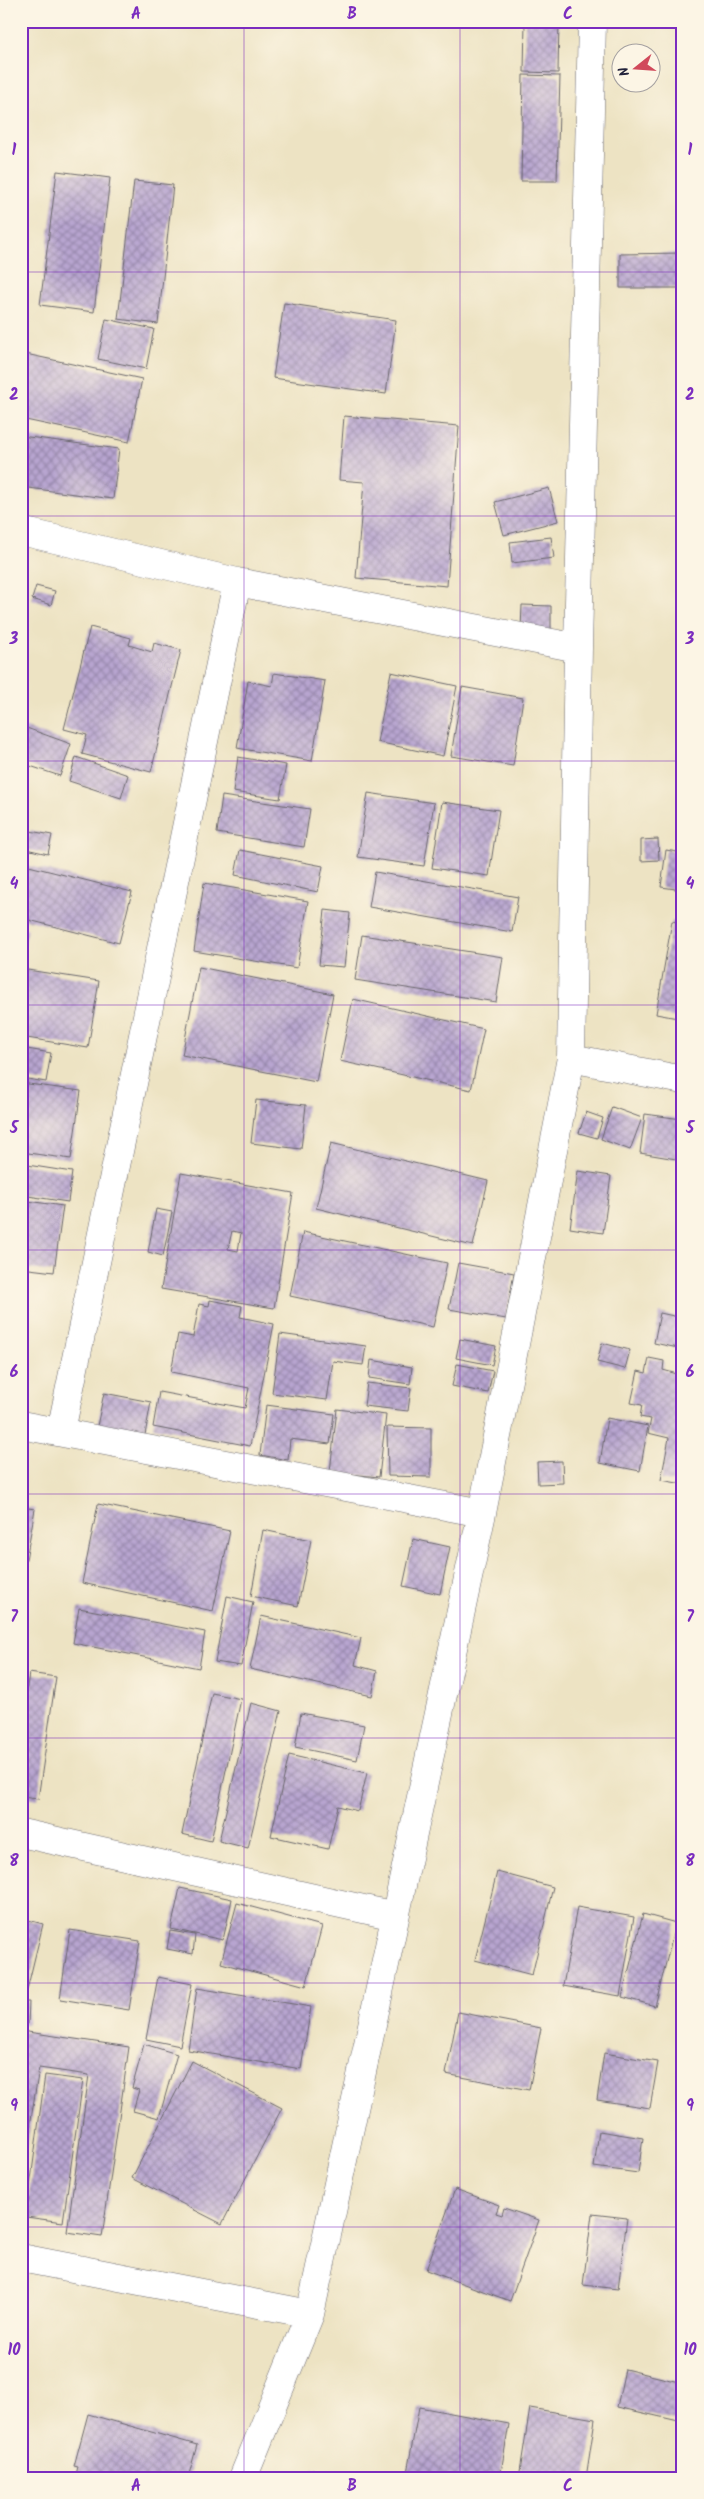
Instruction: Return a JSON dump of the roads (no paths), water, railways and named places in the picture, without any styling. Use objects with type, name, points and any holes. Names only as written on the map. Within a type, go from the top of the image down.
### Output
[{"type":"street","points":[[243,2478],[310,2314],[482,1513],[571,1058],[592,21]]},
{"type":"street","points":[[21,531],[237,582],[578,648]]},
{"type":"street","points":[[61,1431],[237,582]]},
{"type":"street","points":[[571,1058],[683,1080]]},
{"type":"street","points":[[21,1425],[61,1431],[482,1513]]},
{"type":"street","points":[[21,1833],[395,1916]]},
{"type":"street","points":[[21,2258],[310,2314]]}]
